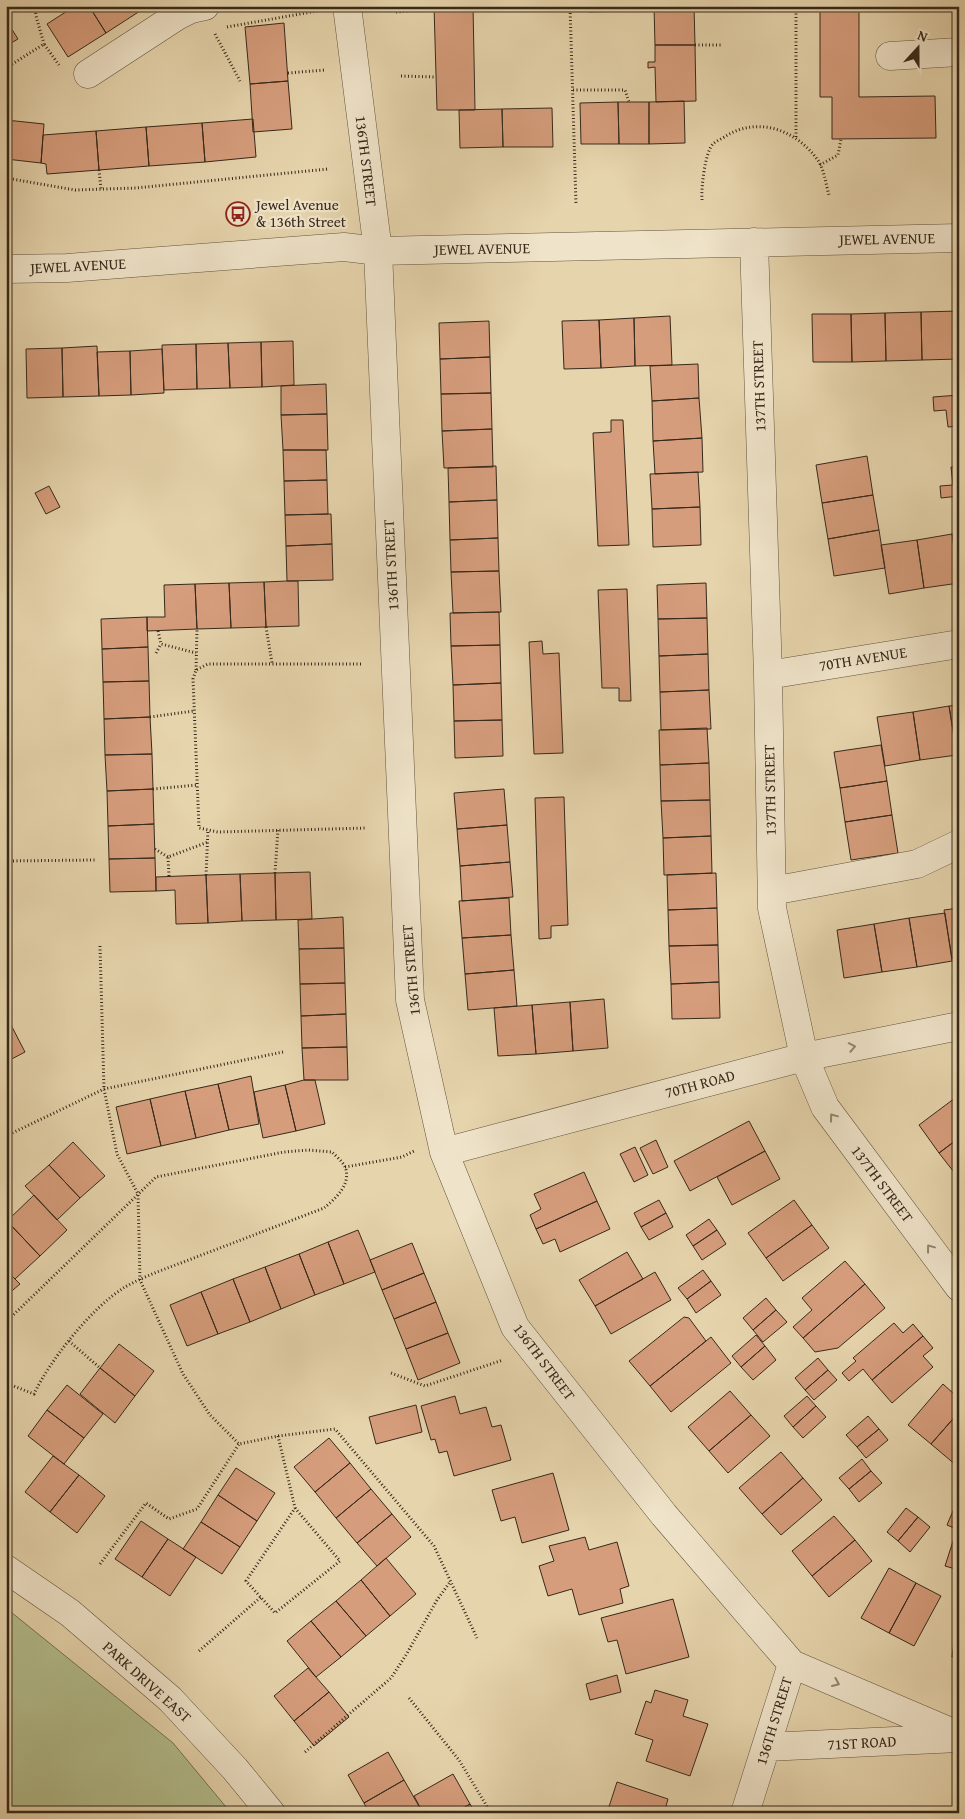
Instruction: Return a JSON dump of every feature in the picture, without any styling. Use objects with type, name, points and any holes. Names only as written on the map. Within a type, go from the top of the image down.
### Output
[{"type":"street","name":"136TH STREET","points":[[335,8],[378,251],[410,1000],[443,1145],[515,1327],[664,1515],[792,1664],[745,1813]]},
{"type":"street","points":[[76,70],[191,9],[209,18]]},
{"type":"street","points":[[890,56],[959,52]]},
{"type":"street","name":"JEWEL AVENUE","points":[[6,269],[67,268],[344,247],[378,251],[959,238]]},
{"type":"street","name":"137TH STREET","points":[[754,242],[768,675],[772,908],[804,1057],[825,1107],[959,1287]]},
{"type":"street","name":"70TH AVENUE","points":[[768,675],[959,644]]},
{"type":"street","points":[[772,891],[917,864],[959,844]]},
{"type":"street","name":"70TH ROAD","points":[[443,1145],[804,1057],[959,1026]]},
{"type":"street","name":"PARK DRIVE EAST","points":[[6,1569],[70,1613],[170,1699],[235,1768],[270,1813]]},
{"type":"street","name":"71ST ROAD","points":[[792,1664],[959,1737]]},
{"type":"street","name":"71ST ROAD","points":[[766,1747],[959,1737]]},
{"type":"path","points":[[35,6],[44,44],[57,65],[76,70]]},
{"type":"path","points":[[570,6],[576,204]]},
{"type":"path","points":[[796,6],[796,138]]},
{"type":"path","points":[[222,28],[335,8]]},
{"type":"path","points":[[396,12],[434,9]]},
{"type":"path","points":[[209,18],[240,81]]},
{"type":"path","points":[[6,68],[44,44]]},
{"type":"path","points":[[695,45],[723,45]]},
{"type":"path","points":[[288,73],[326,70]]},
{"type":"path","points":[[401,76],[436,77]]},
{"type":"path","points":[[572,90],[625,90],[629,102]]},
{"type":"path","points":[[702,200],[701,187],[706,161],[713,144],[730,134],[750,126],[773,127],[796,138],[818,160],[829,195]]},
{"type":"path","points":[[820,165],[838,155],[841,139]]},
{"type":"path","points":[[6,178],[75,190],[145,187],[328,169]]},
{"type":"path","points":[[99,170],[101,189]]},
{"type":"path","points":[[266,627],[272,663]]},
{"type":"path","points":[[197,629],[196,670],[193,679],[199,828],[218,832],[367,828]]},
{"type":"path","points":[[156,653],[161,644],[158,631]]},
{"type":"path","points":[[161,644],[196,653]]},
{"type":"path","points":[[196,670],[208,664],[361,664]]},
{"type":"path","points":[[150,717],[194,710]]},
{"type":"path","points":[[153,789],[197,785]]},
{"type":"path","points":[[275,873],[278,829]]},
{"type":"path","points":[[206,875],[208,830]]},
{"type":"path","points":[[168,857],[208,842]]},
{"type":"path","points":[[155,849],[168,857]]},
{"type":"path","points":[[168,857],[169,876]]},
{"type":"path","points":[[6,861],[94,860]]},
{"type":"path","points":[[100,946],[104,1089],[117,1154],[138,1194],[140,1280],[182,1374],[210,1415],[239,1444]]},
{"type":"path","points":[[6,1136],[104,1089],[283,1052]]},
{"type":"path","points":[[346,1167],[402,1157],[443,1145]]},
{"type":"path","points":[[6,1322],[156,1177],[284,1152],[308,1150],[332,1152],[346,1167],[346,1181],[337,1197],[324,1208],[140,1280],[125,1288],[101,1306],[69,1341],[42,1377],[34,1394],[6,1383]]},
{"type":"path","points":[[69,1341],[100,1368]]},
{"type":"path","points":[[392,1373],[426,1386],[503,1360]]},
{"type":"path","points":[[100,1564],[146,1503],[169,1519],[197,1509],[239,1444],[278,1436],[335,1429],[434,1546],[477,1638]]},
{"type":"path","points":[[278,1436],[295,1508],[340,1560],[275,1613],[246,1581],[295,1508]]},
{"type":"path","points":[[305,1752],[390,1678],[406,1655],[437,1600],[451,1581]]},
{"type":"path","points":[[199,1652],[261,1598]]},
{"type":"path","points":[[408,1698],[459,1760],[491,1813]]},
{"type":"green space","points":[[6,1608],[173,1743],[231,1813],[6,1813]]},
{"type":"building","points":[[75,6],[89,6],[106,33],[68,57],[47,24]]},
{"type":"building","points":[[89,6],[137,6],[140,11],[106,33]]},
{"type":"building","points":[[434,6],[473,6],[475,110],[437,110]]},
{"type":"building","points":[[589,6],[624,6],[624,11],[589,12]]},
{"type":"building","points":[[624,6],[654,6],[655,10],[624,11]]},
{"type":"building","points":[[654,6],[694,6],[695,45],[655,45]]},
{"type":"building","points":[[820,6],[926,6],[859,7],[859,97],[935,96],[936,138],[832,139],[832,97],[820,97]]},
{"type":"building","points":[[6,20],[18,39],[6,46]]},
{"type":"building","points":[[284,23],[288,81],[250,84],[245,27]]},
{"type":"building","points":[[655,45],[695,45],[696,101],[656,102],[655,67],[648,68],[648,62],[655,62]]},
{"type":"building","points":[[288,81],[292,129],[253,132],[250,84]]},
{"type":"building","points":[[684,101],[685,143],[649,144],[649,102]]},
{"type":"building","points":[[618,102],[619,144],[581,144],[580,103]]},
{"type":"building","points":[[618,102],[649,102],[649,144],[619,144]]},
{"type":"building","points":[[552,108],[553,147],[503,147],[502,109]]},
{"type":"building","points":[[502,109],[503,147],[460,148],[459,110]]},
{"type":"building","points":[[253,119],[256,157],[205,162],[202,123]]},
{"type":"building","points":[[6,120],[44,124],[41,163],[6,159]]},
{"type":"building","points":[[202,123],[205,162],[149,166],[146,127]]},
{"type":"building","points":[[146,127],[149,166],[99,170],[96,131]]},
{"type":"building","points":[[96,131],[99,170],[47,174],[46,164],[41,163],[43,135]]},
{"type":"building","points":[[959,311],[959,359],[922,360],[921,312]]},
{"type":"building","points":[[921,312],[922,360],[886,361],[885,313]]},
{"type":"building","points":[[885,313],[886,361],[852,362],[851,314]]},
{"type":"building","points":[[812,314],[851,314],[852,362],[813,362]]},
{"type":"building","points":[[670,316],[672,365],[635,366],[634,318]]},
{"type":"building","points":[[634,318],[635,366],[601,368],[599,320]]},
{"type":"building","points":[[599,320],[601,368],[564,369],[562,321]]},
{"type":"building","points":[[489,321],[490,357],[440,359],[439,323]]},
{"type":"building","points":[[293,341],[294,385],[262,387],[261,342]]},
{"type":"building","points":[[261,342],[262,387],[230,388],[228,343]]},
{"type":"building","points":[[228,343],[230,388],[197,389],[196,344]]},
{"type":"building","points":[[196,344],[197,389],[164,390],[162,345]]},
{"type":"building","points":[[97,346],[99,396],[63,397],[62,348]]},
{"type":"building","points":[[62,348],[63,397],[27,398],[26,349]]},
{"type":"building","points":[[162,349],[164,393],[131,395],[130,351]]},
{"type":"building","points":[[130,351],[131,395],[99,396],[97,352]]},
{"type":"building","points":[[490,357],[491,393],[441,394],[440,359]]},
{"type":"building","points":[[698,364],[699,398],[652,401],[650,366]]},
{"type":"building","points":[[326,384],[327,414],[281,415],[281,386]]},
{"type":"building","points":[[491,393],[492,429],[442,431],[441,394]]},
{"type":"building","points":[[959,395],[959,426],[948,427],[946,410],[934,411],[933,397]]},
{"type":"building","points":[[699,398],[702,438],[653,441],[652,401]]},
{"type":"building","points":[[327,414],[328,450],[283,450],[281,415]]},
{"type":"building","points":[[611,420],[623,420],[629,545],[598,546],[593,433],[611,432]]},
{"type":"building","points":[[492,429],[493,467],[444,468],[442,431]]},
{"type":"building","points":[[702,438],[703,472],[655,474],[653,441]]},
{"type":"building","points":[[283,450],[326,450],[327,480],[284,481]]},
{"type":"building","points":[[867,456],[873,495],[822,503],[816,465]]},
{"type":"building","points":[[496,466],[497,500],[449,502],[448,468]]},
{"type":"building","points":[[951,467],[959,467],[959,496],[941,498],[940,486],[953,485]]},
{"type":"building","points":[[698,472],[700,507],[652,509],[650,474]]},
{"type":"building","points":[[327,480],[328,514],[285,515],[284,481]]},
{"type":"building","points":[[49,486],[60,507],[46,514],[35,493]]},
{"type":"building","points":[[873,495],[879,530],[828,539],[822,503]]},
{"type":"building","points":[[497,500],[498,538],[450,540],[449,502]]},
{"type":"building","points":[[700,507],[701,545],[653,547],[652,509]]},
{"type":"building","points":[[331,514],[332,544],[286,546],[285,515]]},
{"type":"building","points":[[879,530],[885,568],[834,576],[828,539]]},
{"type":"building","points":[[959,533],[959,573],[952,534]]},
{"type":"building","points":[[952,534],[959,583],[924,588],[917,540]]},
{"type":"building","points":[[498,538],[499,571],[451,572],[450,540]]},
{"type":"building","points":[[917,540],[924,588],[889,594],[881,545]]},
{"type":"building","points":[[332,544],[333,580],[287,581],[286,546]]},
{"type":"building","points":[[499,571],[501,612],[453,613],[451,572]]},
{"type":"building","points":[[298,581],[299,626],[266,627],[264,582]]},
{"type":"building","points":[[264,582],[266,627],[231,628],[229,583]]},
{"type":"building","points":[[229,583],[231,628],[197,629],[195,584]]},
{"type":"building","points":[[706,583],[707,618],[658,619],[657,585]]},
{"type":"building","points":[[195,584],[197,629],[147,631],[147,617],[165,617],[164,585]]},
{"type":"building","points":[[627,589],[631,701],[619,701],[619,688],[602,688],[598,590]]},
{"type":"building","points":[[499,612],[500,645],[451,646],[450,613]]},
{"type":"building","points":[[147,617],[148,647],[102,649],[101,619]]},
{"type":"building","points":[[707,618],[708,654],[659,656],[658,619]]},
{"type":"building","points":[[542,641],[543,654],[559,653],[563,753],[534,754],[529,642]]},
{"type":"building","points":[[500,645],[501,683],[453,685],[451,646]]},
{"type":"building","points":[[148,647],[149,681],[103,682],[102,649]]},
{"type":"building","points":[[708,654],[709,690],[660,692],[659,656]]},
{"type":"building","points":[[149,681],[150,717],[104,719],[103,682]]},
{"type":"building","points":[[501,683],[502,720],[454,721],[453,685]]},
{"type":"building","points":[[709,690],[711,729],[661,730],[660,692]]},
{"type":"building","points":[[959,705],[959,754],[957,755],[949,706]]},
{"type":"building","points":[[949,706],[957,755],[920,760],[913,712]]},
{"type":"building","points":[[913,712],[920,760],[885,766],[877,717]]},
{"type":"building","points":[[150,717],[152,754],[105,755],[104,719]]},
{"type":"building","points":[[502,720],[503,756],[455,758],[454,721]]},
{"type":"building","points":[[707,728],[709,763],[660,765],[659,730]]},
{"type":"building","points":[[881,745],[887,781],[840,788],[834,752]]},
{"type":"building","points":[[152,754],[153,789],[107,791],[105,755]]},
{"type":"building","points":[[709,763],[710,800],[661,801],[660,765]]},
{"type":"building","points":[[887,781],[892,815],[845,822],[840,788]]},
{"type":"building","points":[[153,789],[154,824],[108,826],[107,791]]},
{"type":"building","points":[[504,789],[507,825],[457,829],[454,793]]},
{"type":"building","points":[[564,797],[568,925],[551,926],[551,938],[539,939],[535,798]]},
{"type":"building","points":[[710,800],[711,836],[663,838],[661,801]]},
{"type":"building","points":[[892,815],[898,853],[851,860],[845,822]]},
{"type":"building","points":[[154,824],[155,858],[109,859],[108,826]]},
{"type":"building","points":[[507,825],[510,862],[460,866],[457,829]]},
{"type":"building","points":[[711,836],[712,873],[664,875],[663,838]]},
{"type":"building","points":[[155,858],[156,891],[110,892],[109,859]]},
{"type":"building","points":[[510,862],[513,897],[462,901],[460,866]]},
{"type":"building","points":[[310,872],[312,919],[276,920],[275,873]]},
{"type":"building","points":[[275,873],[276,920],[242,921],[240,874]]},
{"type":"building","points":[[716,873],[717,908],[668,910],[667,875]]},
{"type":"building","points":[[240,874],[242,921],[208,923],[206,875]]},
{"type":"building","points":[[206,875],[208,923],[176,924],[175,890],[156,891],[156,877]]},
{"type":"building","points":[[509,898],[511,935],[462,938],[459,901]]},
{"type":"building","points":[[717,908],[718,945],[669,946],[668,910]]},
{"type":"building","points":[[959,908],[959,958],[952,958],[944,910]]},
{"type":"building","points":[[945,913],[952,961],[917,967],[909,918]]},
{"type":"building","points":[[343,917],[344,948],[299,949],[298,920]]},
{"type":"building","points":[[909,918],[917,967],[882,972],[874,924]]},
{"type":"building","points":[[874,924],[882,972],[844,978],[837,930]]},
{"type":"building","points":[[511,935],[514,970],[465,974],[462,938]]},
{"type":"building","points":[[718,945],[719,982],[671,984],[669,946]]},
{"type":"building","points":[[344,948],[345,983],[300,984],[299,949]]},
{"type":"building","points":[[514,970],[517,1006],[468,1010],[465,974]]},
{"type":"building","points":[[719,982],[720,1018],[672,1019],[671,984]]},
{"type":"building","points":[[345,983],[346,1014],[301,1016],[300,984]]},
{"type":"building","points":[[604,999],[608,1048],[573,1051],[570,1002]]},
{"type":"building","points":[[570,1002],[573,1051],[536,1054],[532,1005]]},
{"type":"building","points":[[532,1005],[536,1054],[498,1056],[494,1008]]},
{"type":"building","points":[[346,1014],[347,1047],[302,1048],[301,1016]]},
{"type":"building","points":[[10,1023],[25,1052],[6,1062],[6,1025]]},
{"type":"building","points":[[347,1047],[348,1080],[304,1080],[302,1048]]},
{"type":"building","points":[[251,1076],[259,1124],[229,1130],[218,1084]]},
{"type":"building","points":[[304,1080],[315,1080],[325,1124],[296,1131],[285,1085]]},
{"type":"building","points":[[218,1084],[229,1130],[196,1138],[185,1091]]},
{"type":"building","points":[[285,1085],[296,1131],[263,1138],[254,1092]]},
{"type":"building","points":[[185,1091],[196,1138],[161,1146],[150,1099]]},
{"type":"building","points":[[959,1095],[959,1138],[939,1153],[919,1125]]},
{"type":"building","points":[[150,1099],[161,1146],[127,1154],[116,1107]]},
{"type":"building","points":[[749,1121],[765,1151],[690,1191],[674,1161]]},
{"type":"building","points":[[959,1138],[959,1175],[957,1176],[939,1153]]},
{"type":"building","points":[[656,1140],[668,1167],[653,1174],[640,1148]]},
{"type":"building","points":[[73,1142],[105,1176],[80,1198],[49,1165]]},
{"type":"building","points":[[635,1147],[648,1175],[634,1182],[620,1154]]},
{"type":"building","points":[[765,1151],[780,1179],[732,1205],[717,1177]]},
{"type":"building","points":[[49,1165],[80,1198],[57,1220],[25,1186]]},
{"type":"building","points":[[584,1172],[597,1201],[536,1229],[530,1215],[541,1209],[534,1194]]},
{"type":"building","points":[[34,1195],[67,1230],[40,1256],[7,1221]]},
{"type":"building","points":[[659,1200],[666,1213],[641,1227],[634,1213]]},
{"type":"building","points":[[794,1200],[812,1225],[766,1258],[748,1233]]},
{"type":"building","points":[[597,1201],[610,1229],[560,1252],[555,1239],[543,1244],[536,1229]]},
{"type":"building","points":[[666,1213],[673,1227],[649,1240],[641,1227]]},
{"type":"building","points":[[709,1219],[717,1230],[693,1246],[686,1235]]},
{"type":"building","points":[[7,1221],[40,1256],[15,1279],[6,1270]]},
{"type":"building","points":[[812,1225],[829,1248],[783,1281],[766,1258]]},
{"type":"building","points":[[358,1230],[375,1272],[344,1284],[328,1242]]},
{"type":"building","points":[[717,1230],[726,1244],[702,1260],[693,1246]]},
{"type":"building","points":[[328,1242],[344,1284],[315,1295],[299,1254]]},
{"type":"building","points":[[412,1243],[424,1273],[382,1290],[370,1260]]},
{"type":"building","points":[[627,1252],[643,1279],[595,1306],[579,1280]]},
{"type":"building","points":[[299,1254],[315,1295],[281,1309],[265,1267]]},
{"type":"building","points":[[845,1261],[865,1284],[803,1338],[793,1327],[812,1310],[802,1298]]},
{"type":"building","points":[[265,1267],[281,1309],[250,1322],[233,1279]]},
{"type":"building","points":[[6,1270],[20,1284],[6,1296]]},
{"type":"building","points":[[703,1270],[711,1281],[687,1299],[678,1288]]},
{"type":"building","points":[[655,1272],[671,1300],[611,1334],[595,1306]]},
{"type":"building","points":[[424,1273],[436,1302],[394,1319],[382,1290]]},
{"type":"building","points":[[233,1279],[250,1322],[218,1334],[201,1292]]},
{"type":"building","points":[[711,1281],[721,1295],[696,1313],[687,1299]]},
{"type":"building","points":[[865,1284],[885,1308],[838,1348],[815,1352],[803,1338]]},
{"type":"building","points":[[201,1292],[218,1334],[187,1346],[170,1305]]},
{"type":"building","points":[[766,1298],[776,1310],[753,1330],[743,1318]]},
{"type":"building","points":[[436,1302],[448,1333],[406,1349],[394,1319]]},
{"type":"building","points":[[776,1310],[787,1322],[763,1342],[753,1330]]},
{"type":"building","points":[[684,1317],[689,1318],[706,1341],[650,1386],[629,1361]]},
{"type":"building","points":[[894,1323],[903,1333],[913,1324],[923,1336],[872,1380],[863,1369],[849,1381],[842,1373],[856,1361],[853,1358]]},
{"type":"building","points":[[448,1333],[460,1363],[418,1380],[406,1349]]},
{"type":"building","points":[[756,1335],[765,1346],[741,1367],[732,1356]]},
{"type":"building","points":[[923,1336],[933,1348],[923,1356],[933,1367],[892,1403],[872,1380]]},
{"type":"building","points":[[711,1337],[731,1363],[671,1412],[650,1386]]},
{"type":"building","points":[[119,1344],[154,1371],[135,1396],[100,1368]]},
{"type":"building","points":[[765,1346],[776,1360],[753,1380],[741,1367]]},
{"type":"building","points":[[818,1358],[828,1370],[805,1390],[795,1378]]},
{"type":"building","points":[[100,1368],[135,1396],[115,1423],[80,1394]]},
{"type":"building","points":[[828,1370],[837,1380],[814,1400],[805,1390]]},
{"type":"building","points":[[943,1384],[954,1394],[959,1388],[959,1412],[931,1444],[908,1425]]},
{"type":"building","points":[[67,1385],[103,1414],[84,1438],[47,1410]]},
{"type":"building","points":[[730,1391],[751,1415],[709,1451],[688,1427]]},
{"type":"building","points":[[455,1396],[460,1414],[486,1407],[492,1427],[501,1425],[511,1460],[454,1476],[447,1451],[439,1453],[435,1439],[431,1440],[421,1406]]},
{"type":"building","points":[[807,1396],[816,1406],[793,1427],[784,1416]]},
{"type":"building","points":[[416,1405],[422,1432],[376,1444],[369,1417]]},
{"type":"building","points":[[816,1406],[826,1417],[803,1438],[793,1427]]},
{"type":"building","points":[[47,1410],[84,1438],[64,1464],[28,1436]]},
{"type":"building","points":[[959,1412],[959,1464],[957,1466],[931,1444]]},
{"type":"building","points":[[751,1415],[770,1436],[728,1473],[709,1451]]},
{"type":"building","points":[[868,1416],[879,1429],[857,1447],[846,1435]]},
{"type":"building","points":[[879,1429],[888,1440],[866,1458],[857,1447]]},
{"type":"building","points":[[329,1438],[350,1463],[315,1492],[294,1467]]},
{"type":"building","points":[[781,1452],[803,1478],[762,1514],[739,1488]]},
{"type":"building","points":[[53,1456],[79,1475],[50,1512],[25,1492]]},
{"type":"building","points":[[862,1459],[871,1471],[849,1489],[839,1478]]},
{"type":"building","points":[[350,1463],[371,1489],[336,1518],[315,1492]]},
{"type":"building","points":[[236,1468],[275,1493],[257,1521],[218,1495]]},
{"type":"building","points":[[871,1471],[882,1483],[859,1502],[849,1489]]},
{"type":"building","points":[[553,1473],[569,1530],[522,1543],[515,1517],[501,1521],[492,1490]]},
{"type":"building","points":[[79,1475],[105,1496],[77,1533],[50,1512]]},
{"type":"building","points":[[803,1478],[822,1500],[781,1535],[762,1514]]},
{"type":"building","points":[[371,1489],[392,1514],[357,1543],[336,1518]]},
{"type":"building","points":[[218,1495],[257,1521],[240,1547],[201,1522]]},
{"type":"building","points":[[959,1499],[959,1530],[947,1525]]},
{"type":"building","points":[[906,1508],[918,1517],[898,1541],[887,1532]]},
{"type":"building","points":[[392,1514],[411,1537],[377,1566],[357,1543]]},
{"type":"building","points":[[834,1516],[855,1540],[812,1576],[792,1551]]},
{"type":"building","points":[[918,1517],[930,1527],[910,1552],[898,1541]]},
{"type":"building","points":[[141,1521],[168,1539],[142,1577],[115,1559]]},
{"type":"building","points":[[201,1522],[240,1547],[222,1574],[183,1549]]},
{"type":"building","points":[[585,1537],[589,1550],[617,1542],[629,1586],[620,1589],[623,1603],[579,1615],[572,1589],[548,1596],[539,1566],[554,1561],[549,1546]]},
{"type":"building","points":[[954,1538],[959,1540],[959,1570],[945,1566]]},
{"type":"building","points":[[168,1539],[196,1557],[170,1596],[142,1577]]},
{"type":"building","points":[[855,1540],[872,1561],[829,1597],[812,1576]]},
{"type":"building","points":[[386,1558],[416,1594],[390,1616],[361,1580]]},
{"type":"building","points":[[889,1568],[916,1583],[889,1633],[861,1618]]},
{"type":"building","points":[[361,1580],[390,1616],[366,1636],[336,1601]]},
{"type":"building","points":[[916,1583],[941,1596],[914,1646],[889,1633]]},
{"type":"building","points":[[673,1599],[689,1657],[626,1674],[617,1640],[608,1642],[601,1618]]},
{"type":"building","points":[[336,1601],[366,1636],[341,1657],[311,1621]]},
{"type":"building","points":[[959,1604],[959,1658],[952,1657]]},
{"type":"building","points":[[311,1621],[341,1657],[316,1677],[287,1641]]},
{"type":"building","points":[[308,1668],[329,1692],[294,1721],[274,1696]]},
{"type":"building","points":[[617,1675],[621,1692],[590,1700],[586,1684]]},
{"type":"building","points":[[655,1690],[688,1700],[683,1716],[708,1724],[690,1776],[646,1761],[653,1740],[635,1734],[646,1701],[651,1703]]},
{"type":"building","points":[[329,1692],[349,1717],[314,1746],[294,1721]]},
{"type":"building","points":[[388,1752],[404,1780],[364,1803],[348,1775]]},
{"type":"building","points":[[453,1774],[470,1804],[455,1813],[423,1813],[414,1796]]},
{"type":"building","points":[[404,1780],[420,1808],[412,1813],[369,1813],[364,1803]]},
{"type":"building","points":[[617,1782],[668,1799],[664,1813],[607,1813]]},
{"type":"building","points":[[470,1804],[476,1813],[455,1813]]},
{"type":"place","name":"Jewel Avenue & 136th Street","points":[[238,214]]}]
